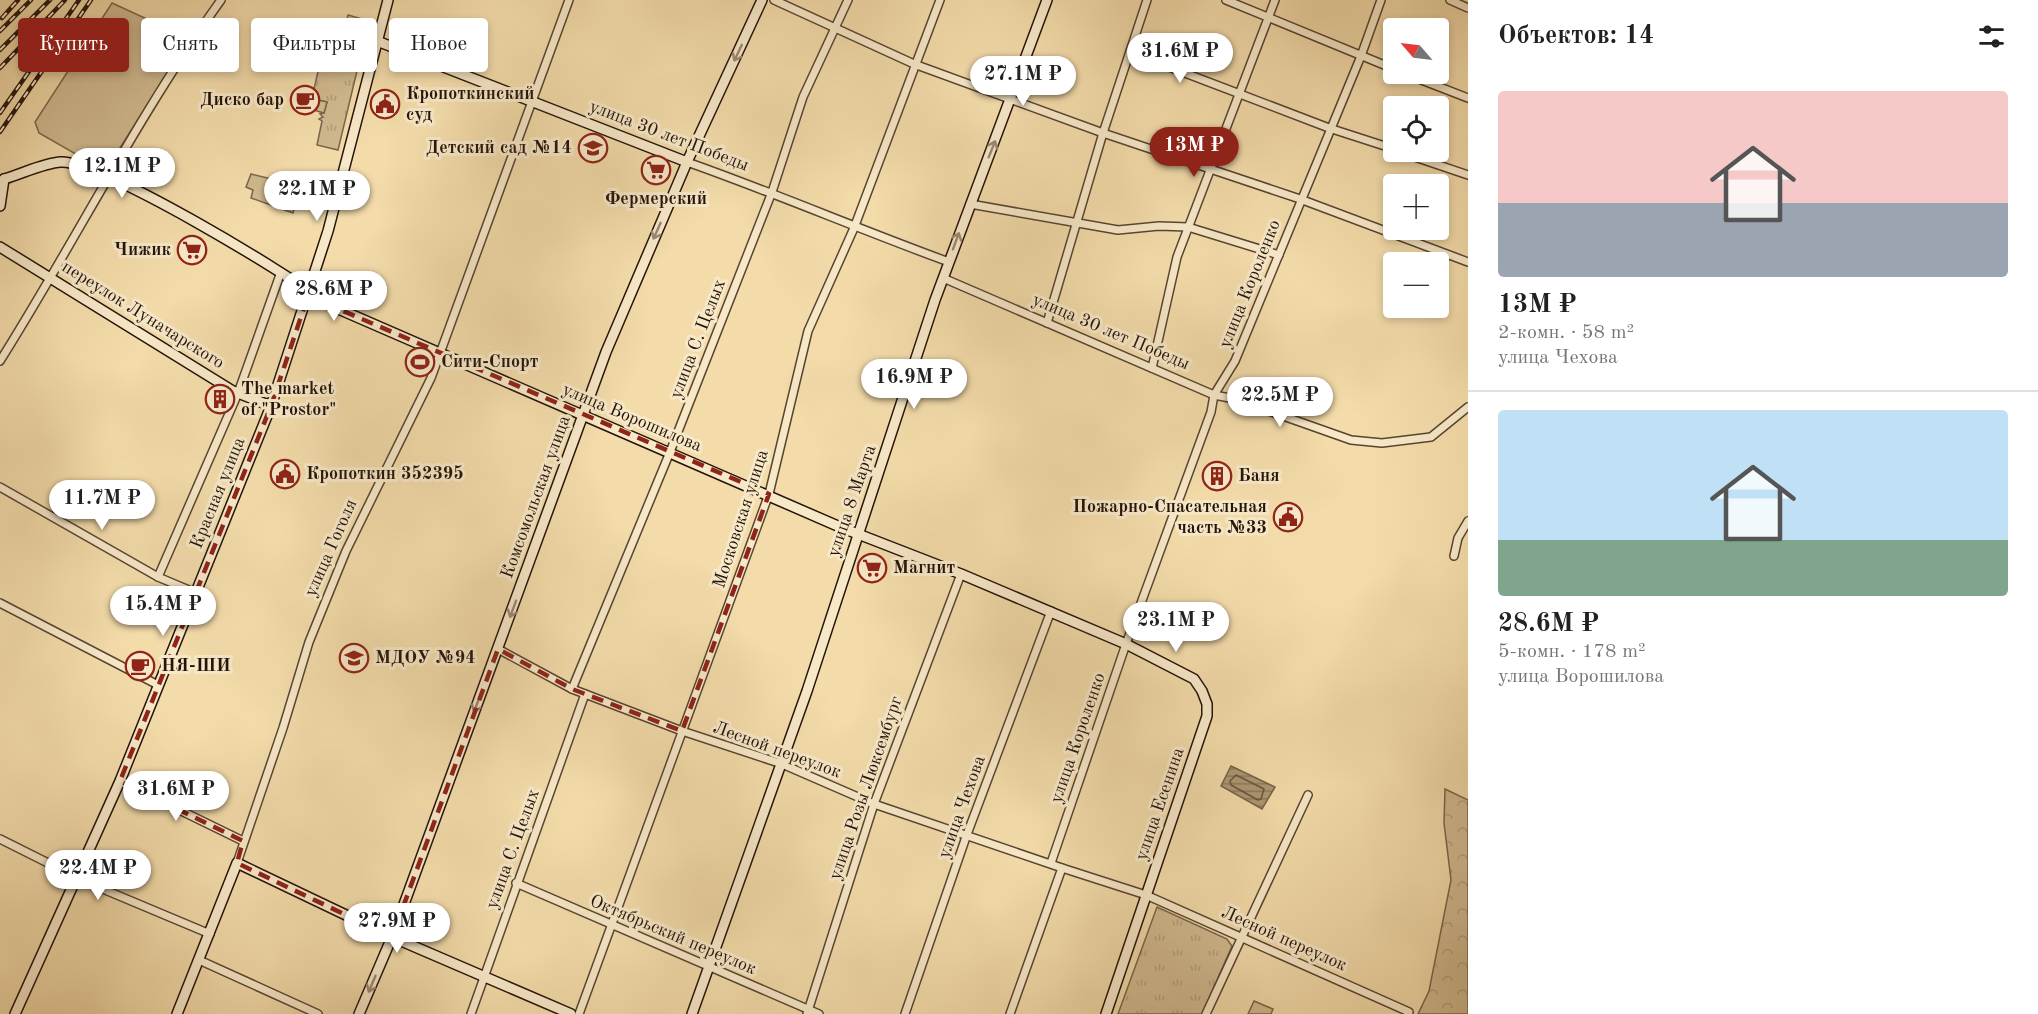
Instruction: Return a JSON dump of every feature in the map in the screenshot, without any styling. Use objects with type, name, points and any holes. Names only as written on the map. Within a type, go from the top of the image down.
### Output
[{"type":"main road","name":"Красная улица","points":[[377,41],[388,0]]},
{"type":"main road","name":"Комсомольская улица","points":[[359,1014],[392,937],[610,341],[687,162],[762,0]]},
{"type":"main road","name":"улица 8 Марта","points":[[692,1014],[782,764],[943,278],[1047,0]]},
{"type":"main road","name":"улица 30 лет Победы","points":[[377,41],[687,162]]},
{"type":"main road","name":"Красная улица","points":[[15,1014],[120,780],[271,406],[328,231],[369,72]]},
{"type":"main road","name":"улица Ворошилова","points":[[2,178],[62,162],[108,177],[146,195],[281,272],[327,304],[857,533],[961,573],[1126,644]]},
{"type":"main road","points":[[0,206],[2,178]]},
{"type":"main road","name":"переулок Луначарского","points":[[0,246],[238,393],[271,406]]},
{"type":"main road","name":"улица Есенина","points":[[1106,1014],[1203,728],[1207,704],[1194,679],[1126,644]]},
{"type":"main road","points":[[237,863],[392,937],[571,1014]]},
{"type":"main road","name":"улица Гоголя","points":[[177,1014],[237,863]]},
{"type":"street","points":[[0,361],[53,277],[138,123],[221,0]]},
{"type":"street","name":"улица Гоголя","points":[[237,863],[313,632],[346,550],[431,378],[569,0]]},
{"type":"street","points":[[774,0],[914,64],[1012,98],[1102,133],[1300,199],[1468,262]]},
{"type":"street","name":"улица С. Целых","points":[[572,688],[670,452],[772,192],[803,97],[848,0]]},
{"type":"street","name":"Московская улица","points":[[579,1014],[769,494],[808,331],[854,228],[940,0]]},
{"type":"street","points":[[1047,323],[1102,133],[1147,0]]},
{"type":"street","points":[[1226,0],[1267,19],[1383,65]]},
{"type":"street","points":[[1152,368],[1177,257],[1275,0]]},
{"type":"street","name":"улица Короленко","points":[[1051,863],[1126,644],[1211,412],[1214,395],[1235,362],[1329,128],[1361,56],[1381,0]]},
{"type":"street","points":[[1450,0],[1468,8]]},
{"type":"street","points":[[1130,52],[1329,128],[1383,145]]},
{"type":"street","points":[[1432,84],[1468,98]]},
{"type":"street","name":"улица 30 лет Победы","points":[[687,162],[772,192],[854,228],[949,262]]},
{"type":"street","points":[[1430,162],[1468,175]]},
{"type":"street","points":[[970,204],[1118,230],[1159,226],[1188,227],[1279,255]]},
{"type":"street","name":"Красная улица","points":[[158,577],[238,393],[281,272]]},
{"type":"street","name":"улица 30 лет Победы","points":[[943,278],[1214,395],[1235,399],[1351,440],[1382,443],[1431,437],[1468,406]]},
{"type":"street","points":[[0,487],[158,577],[196,594]]},
{"type":"street","points":[[1454,556],[1458,538],[1468,521]]},
{"type":"street","name":"улица Розы Люксембург","points":[[807,1012],[874,804],[961,573]]},
{"type":"street","points":[[0,603],[158,685]]},
{"type":"street","name":"улица Чехова","points":[[905,1014],[966,837],[1051,611]]},
{"type":"street","name":"Лесной переулок","points":[[498,649],[585,694],[682,731],[782,764],[874,804],[966,837],[1051,863]]},
{"type":"street","name":"улица С. Целых","points":[[471,1014],[585,694]]},
{"type":"street","points":[[120,780],[243,841]]},
{"type":"street","points":[[1206,1014],[1308,795]]},
{"type":"street","points":[[0,839],[76,878],[210,934]]},
{"type":"street","points":[[1010,1014],[1062,868],[1051,863]]},
{"type":"street","name":"Лесной переулок","points":[[1062,868],[1146,895],[1409,1012]]},
{"type":"street","name":"Октябрьский переулок","points":[[516,883],[709,966],[807,1012],[819,1014]]},
{"type":"street","points":[[199,960],[318,1014]]},
{"type":"highlighted area","points":[[310,290],[327,304],[769,494],[682,731],[572,689],[498,649],[392,937],[237,863],[243,841],[120,781],[271,406]]},
{"type":"green space","points":[[112,3],[145,18],[141,18],[141,72],[168,72],[111,162],[100,168],[39,133],[35,122],[67,72],[129,72],[129,18],[102,18]]},
{"type":"green space","points":[[318,72],[357,72],[338,150],[317,145],[322,121],[319,119],[323,117],[320,114],[324,113],[327,102],[305,97],[307,87],[314,89]]},
{"type":"green space","points":[[305,97],[327,102],[324,113],[303,107]]},
{"type":"green space","points":[[251,174],[301,186],[293,213],[251,198],[253,190],[246,187]]},
{"type":"green space","points":[[1445,789],[1468,800],[1468,1014],[1418,1014],[1429,991],[1451,880],[1444,823]]},
{"type":"green space","points":[[1157,907],[1227,939],[1232,946],[1202,1014],[1118,1014]]},
{"type":"green space","points":[[1254,1001],[1273,1009],[1271,1014],[1248,1014]]},
{"type":"water","points":[[1231,766],[1275,787],[1262,809],[1221,786]]},
{"type":"railway","points":[[2,18],[18,0]]},
{"type":"railway","points":[[0,31],[31,0]]},
{"type":"railway","points":[[0,50],[50,0]]},
{"type":"railway","points":[[0,68],[65,0]]},
{"type":"railway","points":[[0,113],[79,0]]},
{"type":"railway","points":[[0,132],[91,0]]},
{"type":"place","name":"Диско бар","points":[[305,100]]},
{"type":"place","name":"Кропоткинский суд","points":[[385,104]]},
{"type":"place","name":"Детский сад №14","points":[[593,148]]},
{"type":"place","name":"Фермерский","points":[[656,170]]},
{"type":"place","name":"Чижик","points":[[192,250]]},
{"type":"place","name":"Сити-Спорт","points":[[420,362]]},
{"type":"place","name":"The market of \"Prostor\"","points":[[220,399]]},
{"type":"place","name":"Кропоткин 352395","points":[[285,474]]},
{"type":"place","name":"Баня","points":[[1217,476]]},
{"type":"place","name":"Пожарно-Спасательная часть №33","points":[[1288,517]]},
{"type":"place","name":"Магнит","points":[[872,568]]},
{"type":"place","name":"МДОУ №94","points":[[354,658]]},
{"type":"place","name":"НЯ-ШИ","points":[[140,666]]}]
